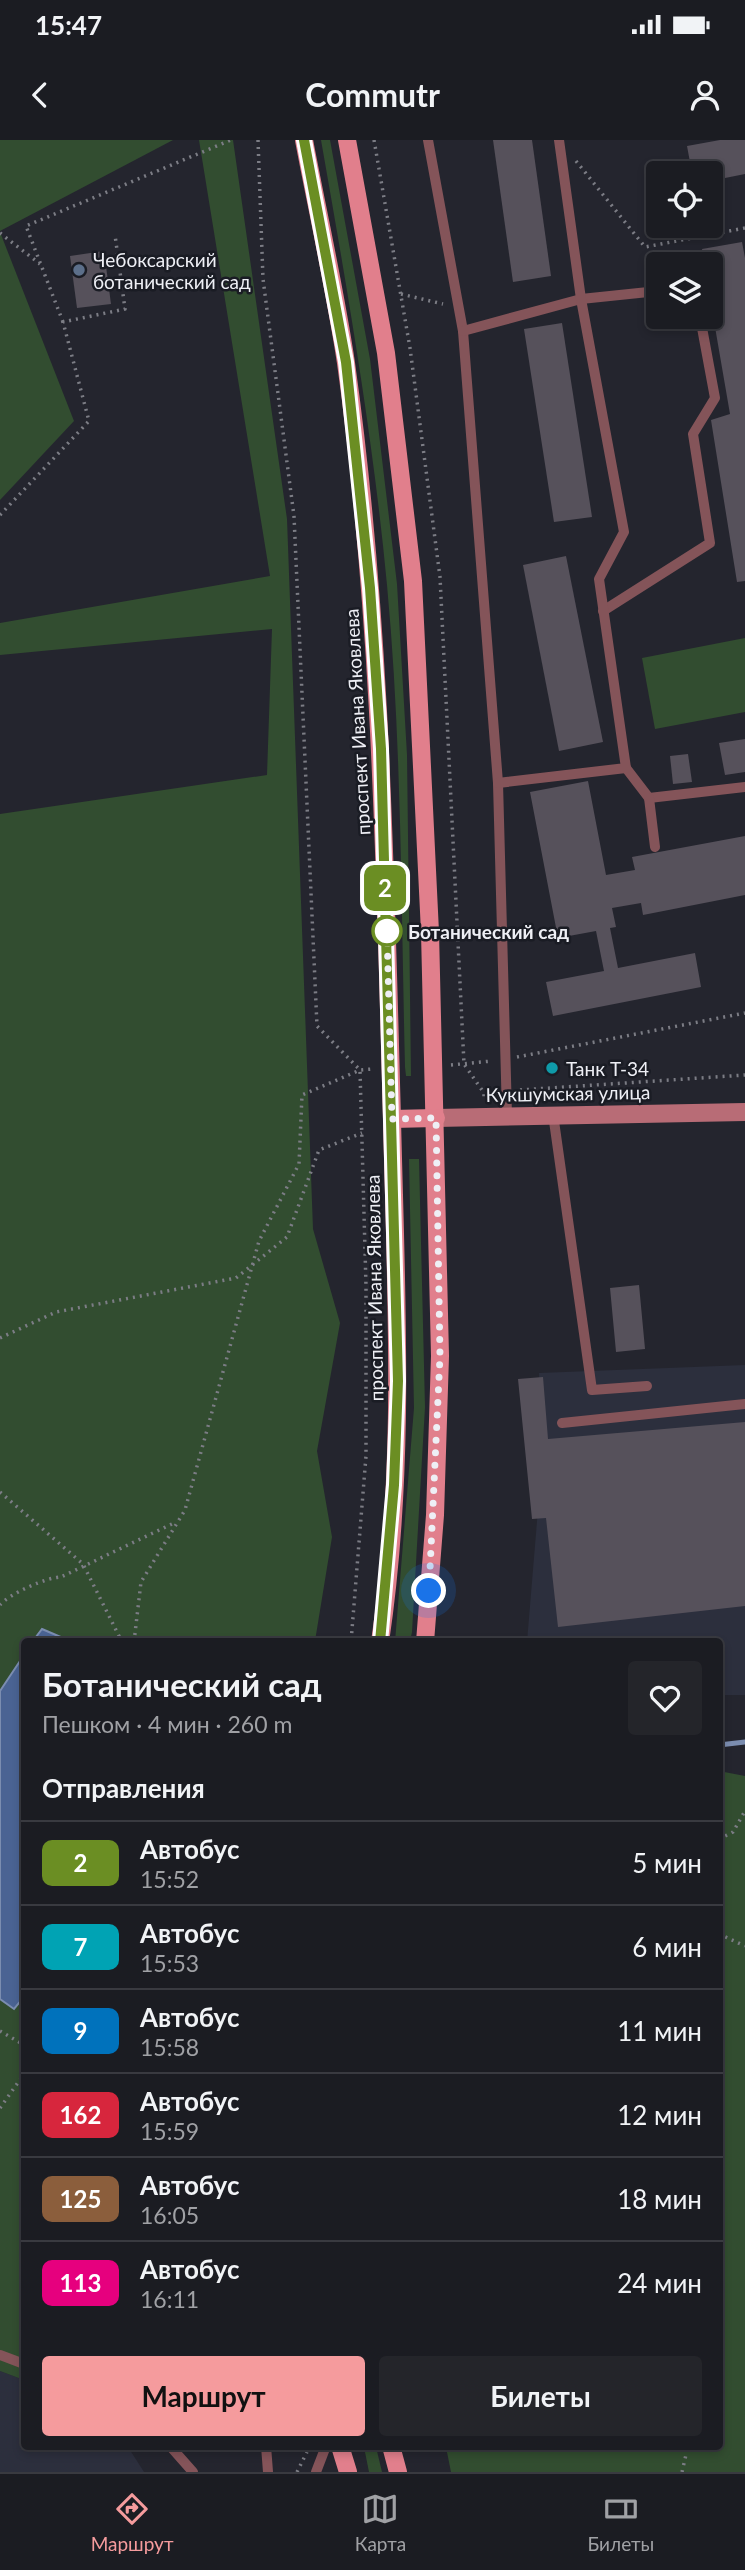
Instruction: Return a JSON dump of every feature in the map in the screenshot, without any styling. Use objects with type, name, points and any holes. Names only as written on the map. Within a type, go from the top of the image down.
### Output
[{"type":"main road","name":"проспект Ивана Яковлева","points":[[304,140],[346,362],[370,588],[381,749],[398,1403],[394,1485],[380,1638]]},
{"type":"main road","points":[[347,140],[386,353],[413,581],[436,1118],[440,1356],[435,1515],[425,1638]]},
{"type":"main road","name":"Кукшумская улица","points":[[392,1119],[436,1118]]},
{"type":"main road","points":[[342,2450],[348,2472]]},
{"type":"main road","points":[[392,2450],[398,2472]]},
{"type":"street","name":"Кукшумская улица","points":[[436,1118],[745,1112]]},
{"type":"lane","points":[[428,140],[463,331],[498,783],[507,1115]]},
{"type":"lane","points":[[561,140],[581,299],[624,531],[599,579],[603,611],[626,768],[649,798],[655,847]]},
{"type":"lane","points":[[463,331],[581,299],[646,292]]},
{"type":"lane","points":[[603,611],[710,543],[693,434],[715,398],[703,329]]},
{"type":"lane","points":[[498,783],[626,768]]},
{"type":"lane","points":[[649,798],[745,787]]},
{"type":"lane","points":[[553,1114],[592,1390],[647,1386]]},
{"type":"lane","points":[[562,1423],[745,1404]]},
{"type":"lane","points":[[0,2355],[21,2363]]},
{"type":"lane","points":[[174,2450],[193,2472]]},
{"type":"lane","points":[[266,2450],[268,2472]]},
{"type":"lane","points":[[316,2472],[324,2450]]},
{"type":"path","points":[[0,515],[89,421],[63,322],[26,226],[231,140]]},
{"type":"path","points":[[258,140],[263,279],[294,516],[317,1026],[360,1070],[366,1456],[351,1638]]},
{"type":"path","points":[[561,140],[645,247],[745,228]]},
{"type":"path","points":[[0,233],[41,265]]},
{"type":"path","points":[[63,322],[125,309],[115,234]]},
{"type":"path","points":[[401,294],[459,307]]},
{"type":"path","points":[[450,1065],[505,1060],[745,1013]]},
{"type":"path","points":[[464,1064],[484,1093],[745,1075]]},
{"type":"path","points":[[134,1638],[141,1582],[185,1510],[259,1241],[299,1164],[302,1095],[360,1070],[377,1069]]},
{"type":"path","points":[[0,1338],[56,1312],[236,1278],[286,1237],[319,1150],[363,1133]]},
{"type":"path","points":[[0,1492],[83,1564],[120,1638]]},
{"type":"path","points":[[0,1605],[8,1596],[29,1590],[47,1577],[61,1577],[83,1564],[178,1521]]},
{"type":"path","points":[[723,1837],[733,1832],[745,1811]]},
{"type":"path","points":[[723,1936],[745,1946]]},
{"type":"path","points":[[0,2031],[21,2043]]},
{"type":"path","points":[[0,2108],[21,2078]]},
{"type":"path","points":[[297,2472],[307,2450]]},
{"type":"path","points":[[682,2472],[687,2450]]},
{"type":"shaded area","points":[[745,1365],[745,1695],[723,1695],[723,1638],[527,1638],[542,1461],[539,1373]]},
{"type":"shaded area","points":[[0,2371],[21,2379],[21,2450],[130,2450],[144,2472],[0,2472]]},
{"type":"green space","points":[[0,140],[173,140],[0,231]]},
{"type":"green space","points":[[199,140],[233,140],[287,519],[313,1229],[340,1323],[317,1451],[332,1537],[315,1638],[61,1638],[42,1629],[35,1638],[21,1638],[21,1660],[0,1691],[0,814],[267,775],[272,629],[0,655],[0,623],[270,576]]},
{"type":"green space","points":[[321,140],[330,140],[370,359],[397,584],[407,755],[411,1076],[406,1076],[405,1067],[398,766],[387,585],[367,418]]},
{"type":"green space","points":[[0,232],[74,421],[0,500]]},
{"type":"green space","points":[[745,638],[745,712],[655,729],[642,658]]},
{"type":"green space","points":[[409,1159],[419,1159],[425,1407],[412,1632],[411,1638],[395,1638],[414,1408]]},
{"type":"green space","points":[[723,1772],[745,1776],[745,2472],[451,2472],[447,2450],[723,2450]]},
{"type":"green space","points":[[0,1999],[14,2009],[21,2001],[21,2379],[0,2371]]},
{"type":"green space","points":[[365,2450],[377,2450],[382,2472],[369,2472]]},
{"type":"water","points":[[42,1629],[63,1638],[35,1638]]},
{"type":"water","points":[[21,1660],[21,2001],[14,2009],[0,1999],[0,1691]]},
{"type":"building","points":[[493,140],[532,140],[551,276],[513,282]]},
{"type":"building","points":[[720,140],[745,140],[745,174],[723,178],[723,161],[690,161],[687,146]]},
{"type":"building","points":[[742,242],[745,258],[745,581],[737,582],[711,420],[730,414],[715,329],[723,329],[723,252],[703,252],[702,249]]},
{"type":"building","points":[[104,251],[111,304],[77,308],[70,256]]},
{"type":"building","points":[[562,323],[592,517],[554,522],[524,329]]},
{"type":"building","points":[[566,556],[603,742],[559,751],[523,565]]},
{"type":"building","points":[[745,739],[745,772],[725,775],[719,743]]},
{"type":"building","points":[[688,754],[692,782],[673,784],[670,756]]},
{"type":"building","points":[[588,781],[606,875],[635,870],[632,857],[745,836],[745,895],[643,915],[641,903],[612,908],[616,927],[610,928],[618,968],[695,953],[701,987],[553,1016],[546,982],[604,971],[596,931],[558,938],[530,792]]},
{"type":"building","points":[[639,1285],[645,1349],[616,1352],[610,1288]]},
{"type":"building","points":[[543,1377],[548,1439],[745,1422],[745,1606],[558,1627],[546,1518],[532,1519],[518,1379]]},
{"type":"waterway","points":[[723,1745],[745,1742]]},
{"type":"bus line","name":"2","points":[[304,140],[346,362],[370,588],[381,749],[398,1314],[398,1403],[381,1638]]},
{"type":"place","name":"Чебоксарский ботанический сад","points":[[79,270]]},
{"type":"place","name":"Ботанический сад","points":[[387,931]]},
{"type":"place","name":"Танк Т-34","points":[[552,1068]]},
{"type":"route","points":[[387,931],[392,1119],[436,1118],[440,1356],[435,1515],[429,1591]]}]
